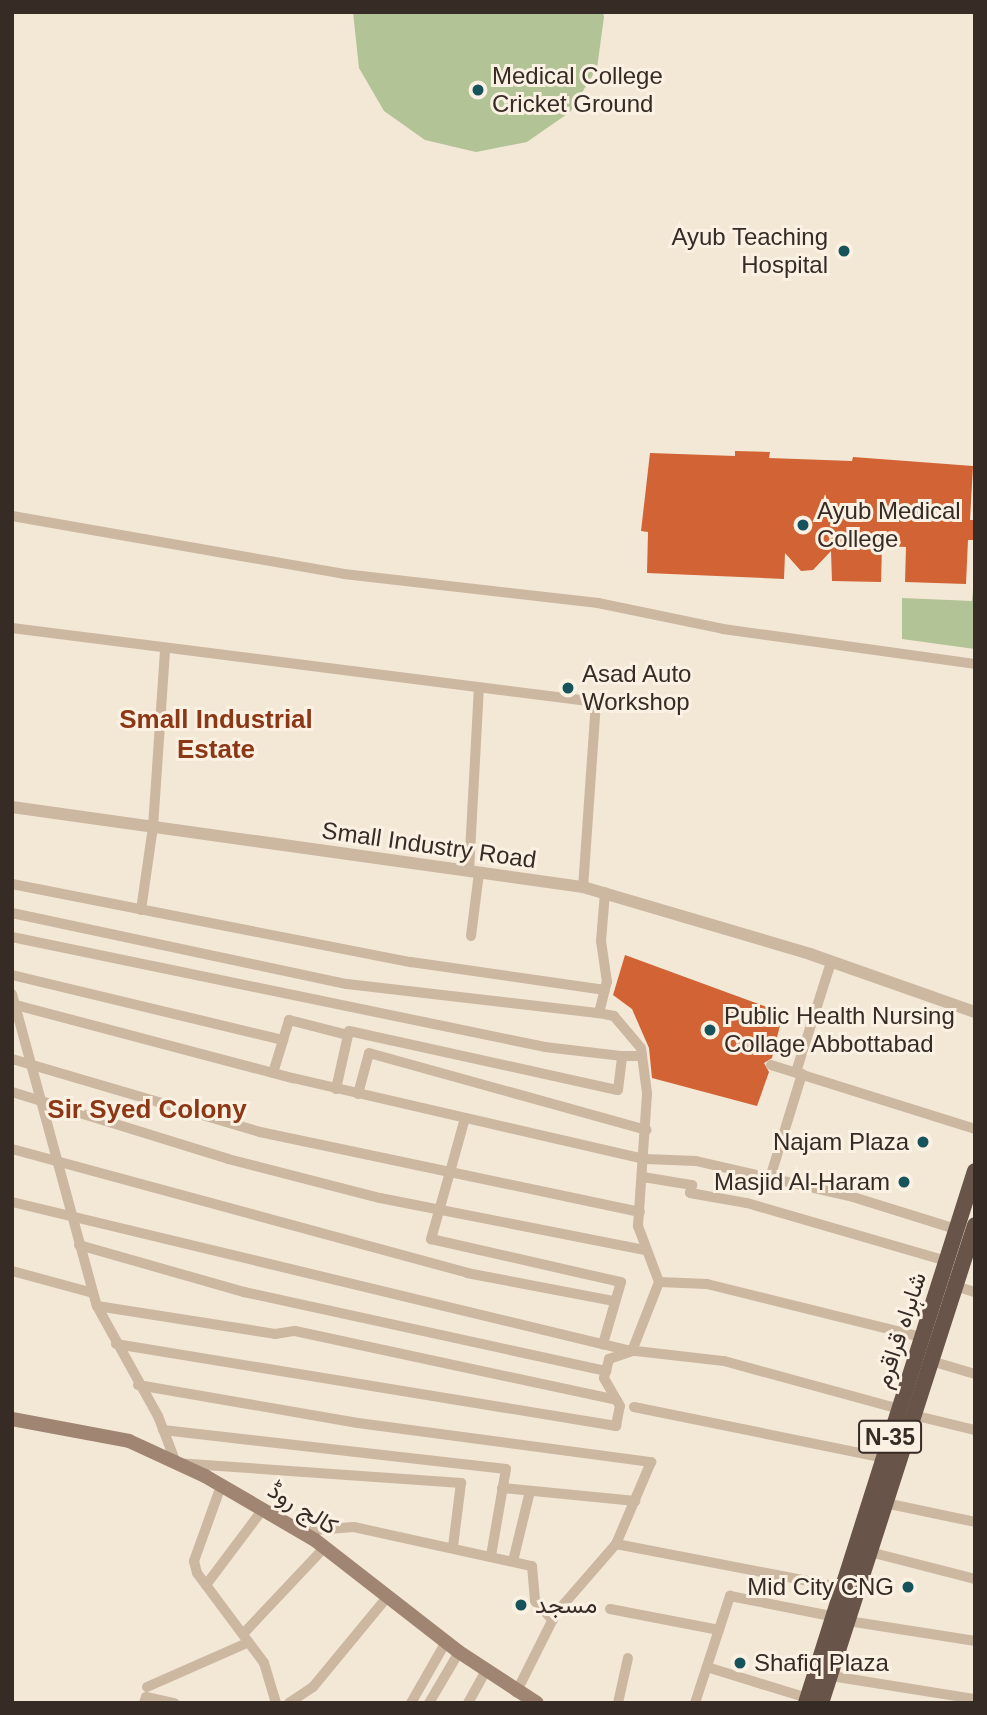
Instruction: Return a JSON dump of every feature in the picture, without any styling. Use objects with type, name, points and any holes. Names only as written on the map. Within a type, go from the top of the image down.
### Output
[{"type":"highway","name":"شاہراہ قراقرم","points":[[811,1701],[870,1552],[885,1503],[921,1337],[975,1171]]},
{"type":"highway","name":"شاہراہ قراقرم","points":[[811,1701],[831,1676],[845,1588],[884,1458],[931,1361],[975,1225]]},
{"type":"main road","name":"کالج روڈ","points":[[12,1419],[129,1441],[221,1486],[325,1547],[459,1652],[526,1699]]},
{"type":"street","points":[[12,516],[344,574],[598,603],[723,629],[975,664]]},
{"type":"street","points":[[12,628],[596,702],[583,887]]},
{"type":"street","points":[[141,910],[153,827],[165,649]]},
{"type":"street","points":[[471,936],[479,687]]},
{"type":"street","name":"Small Industry Road","points":[[12,807],[583,887],[831,962],[975,1013]]},
{"type":"street","points":[[12,884],[411,962],[605,990]]},
{"type":"street","points":[[600,1013],[605,990],[605,892]]},
{"type":"street","points":[[12,913],[348,984],[614,1016],[642,1056],[646,1130],[640,1212],[643,1250],[659,1282],[632,1351],[609,1359],[606,1371],[617,1400],[616,1426],[116,1344]]},
{"type":"street","points":[[12,937],[493,1037],[622,1056],[642,1056]]},
{"type":"street","points":[[771,1178],[831,962]]},
{"type":"street","points":[[12,975],[283,1040]]},
{"type":"street","points":[[13,1001],[97,1306],[163,1430],[176,1463],[461,1483],[453,1546]]},
{"type":"street","points":[[13,1001],[358,1094],[645,1159],[696,1161],[771,1178],[956,1229]]},
{"type":"street","points":[[273,1073],[289,1020],[348,1035],[618,1090],[622,1056]]},
{"type":"street","points":[[336,1088],[348,1035]]},
{"type":"street","points":[[358,1094],[369,1053],[646,1130]]},
{"type":"street","points":[[12,1059],[260,1132],[640,1212]]},
{"type":"street","points":[[771,1065],[975,1129]]},
{"type":"street","points":[[12,1092],[228,1159],[438,1210],[643,1250]]},
{"type":"street","points":[[465,1118],[431,1240],[621,1282],[604,1344]]},
{"type":"street","points":[[12,1149],[467,1273],[614,1301]]},
{"type":"street","points":[[643,1177],[692,1185],[690,1193],[747,1203],[946,1261]]},
{"type":"street","points":[[12,1202],[71,1213],[335,1283],[632,1351],[724,1361],[975,1430]]},
{"type":"street","points":[[79,1245],[244,1292],[606,1371]]},
{"type":"street","points":[[12,1271],[93,1293]]},
{"type":"street","points":[[659,1282],[707,1284],[921,1337]]},
{"type":"street","points":[[955,1286],[975,1292]]},
{"type":"street","points":[[97,1306],[275,1334],[295,1331],[617,1400]]},
{"type":"street","points":[[931,1361],[975,1374]]},
{"type":"street","points":[[138,1385],[358,1423],[651,1462],[616,1544],[553,1620],[526,1699]]},
{"type":"street","points":[[634,1407],[884,1458]]},
{"type":"street","points":[[163,1430],[506,1469],[491,1556]]},
{"type":"street","points":[[221,1486],[194,1561],[206,1585],[264,1663],[276,1703]]},
{"type":"street","points":[[502,1489],[635,1500]]},
{"type":"street","points":[[513,1561],[530,1491]]},
{"type":"street","points":[[885,1503],[975,1522]]},
{"type":"street","points":[[206,1585],[263,1509]]},
{"type":"street","points":[[301,1531],[354,1527],[453,1546],[531,1566],[535,1601],[553,1620]]},
{"type":"street","points":[[616,1544],[845,1588]]},
{"type":"street","points":[[147,1687],[246,1638],[325,1547]]},
{"type":"street","points":[[870,1552],[975,1578]]},
{"type":"street","points":[[289,1703],[313,1687],[388,1596]]},
{"type":"street","points":[[695,1703],[730,1596],[842,1619],[975,1641]]},
{"type":"street","points":[[610,1609],[719,1630]]},
{"type":"street","points":[[411,1703],[446,1642]]},
{"type":"street","points":[[429,1703],[459,1652]]},
{"type":"street","points":[[618,1703],[628,1658]]},
{"type":"street","points":[[707,1667],[811,1701]]},
{"type":"street","points":[[468,1703],[486,1671]]},
{"type":"street","points":[[831,1676],[975,1699]]},
{"type":"street","points":[[144,1703],[146,1697],[174,1703]]},
{"type":"green space","name":"Medical College Cricket Ground","points":[[353,12],[603,12],[604,17],[597,68],[570,112],[527,142],[476,152],[425,140],[384,111],[359,68]]},
{"type":"green space","points":[[975,567],[975,649],[902,639],[902,598],[972,601]]},
{"type":"building","name":"Ayub Medical College","points":[[735,451],[770,452],[769,458],[852,461],[853,457],[973,466],[970,520],[975,520],[975,540],[968,540],[966,584],[905,582],[906,547],[882,546],[881,582],[832,581],[831,551],[813,570],[801,571],[785,553],[784,579],[647,573],[648,532],[641,531],[650,453],[735,456]]},
{"type":"building","name":"Public Health Nursing Collage Abbottabad","points":[[625,955],[783,1013],[772,1058],[764,1063],[769,1072],[757,1106],[652,1078],[649,1048],[632,1009],[613,995]]},
{"type":"place","name":"Medical College Cricket Ground","points":[[478,90]]},
{"type":"place","name":"Ayub Teaching Hospital","points":[[844,251]]},
{"type":"place","name":"Ayub Medical College","points":[[803,525]]},
{"type":"place","name":"Asad Auto Workshop","points":[[568,688]]},
{"type":"place","name":"Public Health Nursing Collage Abbottabad","points":[[710,1030]]},
{"type":"place","name":"Najam Plaza","points":[[923,1142]]},
{"type":"place","name":"Masjid Al-Haram","points":[[904,1182]]},
{"type":"place","name":"Mid City CNG","points":[[908,1587]]},
{"type":"place","name":"مسجد","points":[[521,1605]]},
{"type":"place","name":"Shafiq Plaza","points":[[740,1663]]},
{"type":"district","name":"Small Industrial Estate","points":[[216,735]]},
{"type":"district","name":"Sir Syed Colony","points":[[147,1110]]}]
